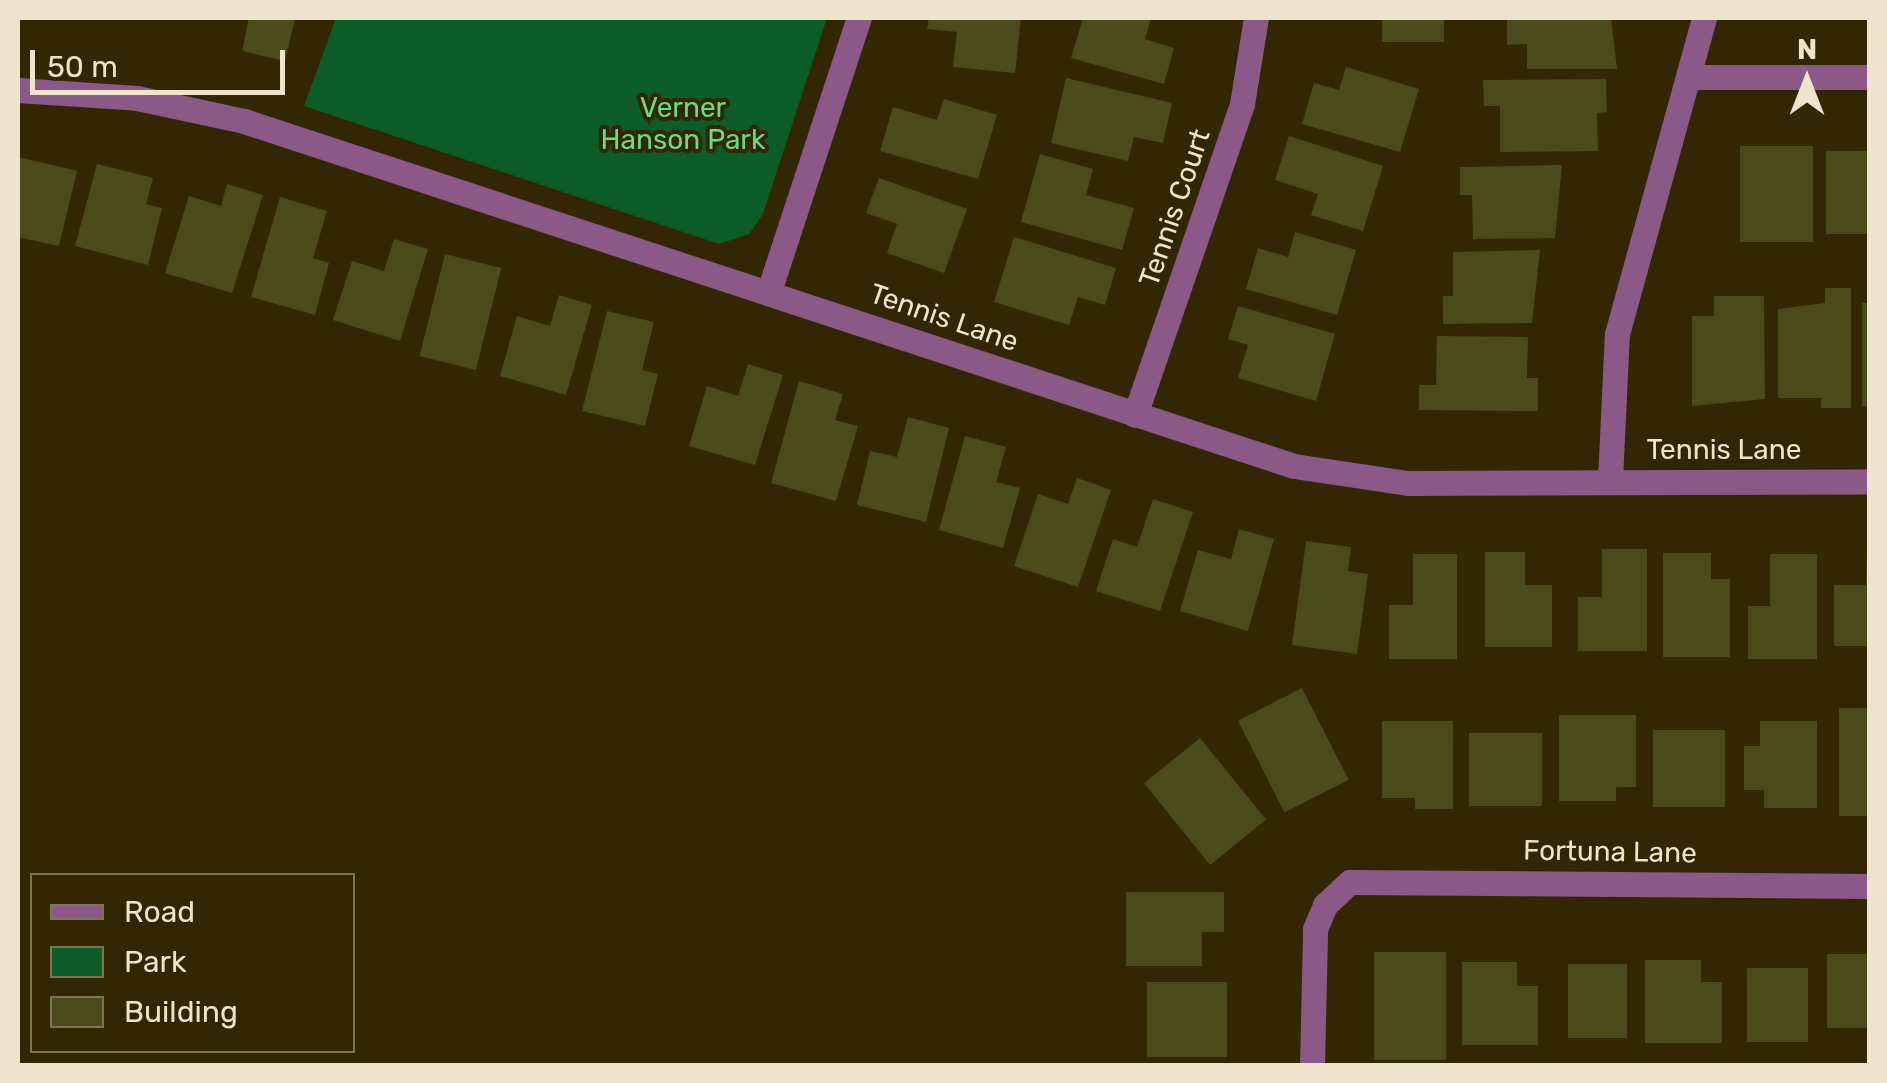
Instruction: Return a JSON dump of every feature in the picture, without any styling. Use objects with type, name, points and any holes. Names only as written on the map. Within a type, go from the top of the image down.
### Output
[{"type":"street","points":[[769,291],[859,18]]},
{"type":"street","name":"Tennis Court","points":[[1135,414],[1242,104],[1256,18]]},
{"type":"street","points":[[1610,480],[1617,334],[1692,77],[1704,18]]},
{"type":"street","points":[[1692,77],[1870,76]]},
{"type":"street","name":"Tennis Lane","points":[[18,90],[137,98],[244,121],[1294,466],[1408,483],[1870,480]]},
{"type":"street","name":"Fortuna Lane","points":[[1312,1066],[1315,929],[1325,905],[1350,882],[1870,886]]},
{"type":"green space","name":"Verner Hanson Park","points":[[336,18],[827,18],[763,214],[749,234],[719,244],[304,106]]},
{"type":"building","points":[[249,18],[295,18],[285,61],[242,51]]},
{"type":"building","points":[[929,18],[1021,18],[1015,73],[953,67],[957,32],[927,29]]},
{"type":"building","points":[[1083,18],[1151,18],[1145,39],[1174,48],[1164,84],[1071,58]]},
{"type":"building","points":[[1382,18],[1444,18],[1444,42],[1382,42]]},
{"type":"building","points":[[1507,18],[1611,18],[1617,69],[1527,69],[1527,44],[1507,45]]},
{"type":"building","points":[[1346,67],[1419,89],[1400,152],[1302,124],[1314,83],[1339,90]]},
{"type":"building","points":[[1066,78],[1172,103],[1163,143],[1134,137],[1128,161],[1051,143]]},
{"type":"building","points":[[1606,79],[1607,112],[1597,113],[1598,151],[1500,152],[1500,106],[1484,106],[1483,80]]},
{"type":"building","points":[[944,99],[997,115],[978,179],[880,151],[893,107],[937,120]]},
{"type":"building","points":[[1289,136],[1383,166],[1363,231],[1311,215],[1318,194],[1275,180]]},
{"type":"building","points":[[1740,146],[1813,146],[1813,242],[1740,242]]},
{"type":"building","points":[[1826,151],[1870,151],[1870,234],[1826,234]]},
{"type":"building","points":[[1040,154],[1093,169],[1086,195],[1134,208],[1122,250],[1021,222]]},
{"type":"building","points":[[18,157],[77,171],[59,246],[18,237]]},
{"type":"building","points":[[97,164],[153,178],[146,204],[162,208],[148,265],[75,246]]},
{"type":"building","points":[[1562,165],[1555,238],[1473,239],[1472,195],[1460,195],[1460,167]]},
{"type":"building","points":[[879,178],[967,209],[944,273],[887,253],[897,224],[866,213]]},
{"type":"building","points":[[227,184],[263,195],[232,293],[165,273],[189,196],[221,206]]},
{"type":"building","points":[[280,197],[327,211],[313,258],[329,263],[315,315],[251,297]]},
{"type":"building","points":[[1295,232],[1356,250],[1337,315],[1246,289],[1258,248],[1288,257]]},
{"type":"building","points":[[1014,237],[1116,268],[1105,305],[1078,297],[1069,325],[994,302]]},
{"type":"building","points":[[394,239],[428,249],[400,341],[333,320],[352,261],[384,271]]},
{"type":"building","points":[[1540,250],[1532,323],[1443,324],[1443,296],[1453,296],[1453,252]]},
{"type":"building","points":[[445,254],[501,268],[476,370],[420,356]]},
{"type":"building","points":[[1825,288],[1851,288],[1851,408],[1821,408],[1821,398],[1778,398],[1778,309],[1825,303]]},
{"type":"building","points":[[559,295],[592,305],[566,395],[500,376],[517,316],[550,326]]},
{"type":"building","points":[[1714,296],[1764,296],[1765,399],[1692,406],[1692,316],[1714,316]]},
{"type":"building","points":[[1862,303],[1870,303],[1870,406],[1862,406]]},
{"type":"building","points":[[1238,306],[1335,334],[1316,401],[1238,378],[1248,345],[1228,339]]},
{"type":"building","points":[[607,311],[654,322],[642,370],[658,374],[645,426],[582,411]]},
{"type":"building","points":[[1437,336],[1528,337],[1527,378],[1538,378],[1538,411],[1419,410],[1419,385],[1436,385]]},
{"type":"building","points":[[748,364],[783,375],[755,465],[689,446],[707,386],[738,396]]},
{"type":"building","points":[[799,381],[843,394],[835,420],[858,426],[836,501],[771,483]]},
{"type":"building","points":[[908,417],[949,428],[926,522],[857,505],[870,451],[897,457]]},
{"type":"building","points":[[965,436],[1006,447],[996,482],[1020,488],[1003,548],[939,530]]},
{"type":"building","points":[[1077,478],[1111,490],[1078,587],[1014,566],[1038,494],[1068,504]]},
{"type":"building","points":[[1153,499],[1193,512],[1160,611],[1096,591],[1113,539],[1137,547]]},
{"type":"building","points":[[1239,529],[1274,539],[1248,631],[1180,611],[1198,550],[1231,559]]},
{"type":"building","points":[[1306,541],[1351,547],[1348,571],[1368,574],[1357,654],[1292,645]]},
{"type":"building","points":[[1602,549],[1647,549],[1647,651],[1578,651],[1578,597],[1602,597]]},
{"type":"building","points":[[1866,550],[1870,646],[1834,646],[1834,585],[1866,585]]},
{"type":"building","points":[[1485,552],[1525,552],[1525,585],[1552,585],[1552,647],[1485,647]]},
{"type":"building","points":[[1663,553],[1711,553],[1711,579],[1730,579],[1730,657],[1663,657]]},
{"type":"building","points":[[1413,554],[1457,554],[1457,659],[1389,659],[1389,605],[1413,605]]},
{"type":"building","points":[[1770,554],[1817,554],[1817,659],[1748,659],[1748,606],[1770,606]]},
{"type":"building","points":[[1302,688],[1349,780],[1285,812],[1238,721]]},
{"type":"building","points":[[1839,708],[1870,708],[1870,816],[1839,816]]},
{"type":"building","points":[[1559,715],[1636,715],[1636,787],[1616,787],[1616,801],[1559,801]]},
{"type":"building","points":[[1382,721],[1453,721],[1453,809],[1415,809],[1415,798],[1382,798]]},
{"type":"building","points":[[1760,721],[1817,721],[1817,808],[1764,808],[1764,790],[1744,790],[1744,746],[1760,746]]},
{"type":"building","points":[[1653,730],[1725,730],[1725,807],[1653,807]]},
{"type":"building","points":[[1469,733],[1542,733],[1542,806],[1469,806]]},
{"type":"building","points":[[1200,738],[1266,820],[1210,865],[1144,783]]},
{"type":"building","points":[[1126,892],[1224,892],[1224,932],[1202,932],[1202,966],[1126,966]]},
{"type":"building","points":[[1374,952],[1446,952],[1446,1060],[1374,1060]]},
{"type":"building","points":[[1827,954],[1870,954],[1870,1028],[1827,1028]]},
{"type":"building","points":[[1645,960],[1701,960],[1701,982],[1722,982],[1722,1043],[1645,1043]]},
{"type":"building","points":[[1462,962],[1517,962],[1517,986],[1538,986],[1538,1045],[1462,1045]]},
{"type":"building","points":[[1568,964],[1627,964],[1627,1038],[1568,1038]]},
{"type":"building","points":[[1747,968],[1808,968],[1808,1042],[1747,1042]]},
{"type":"building","points":[[1147,982],[1227,982],[1227,1057],[1147,1057]]}]
